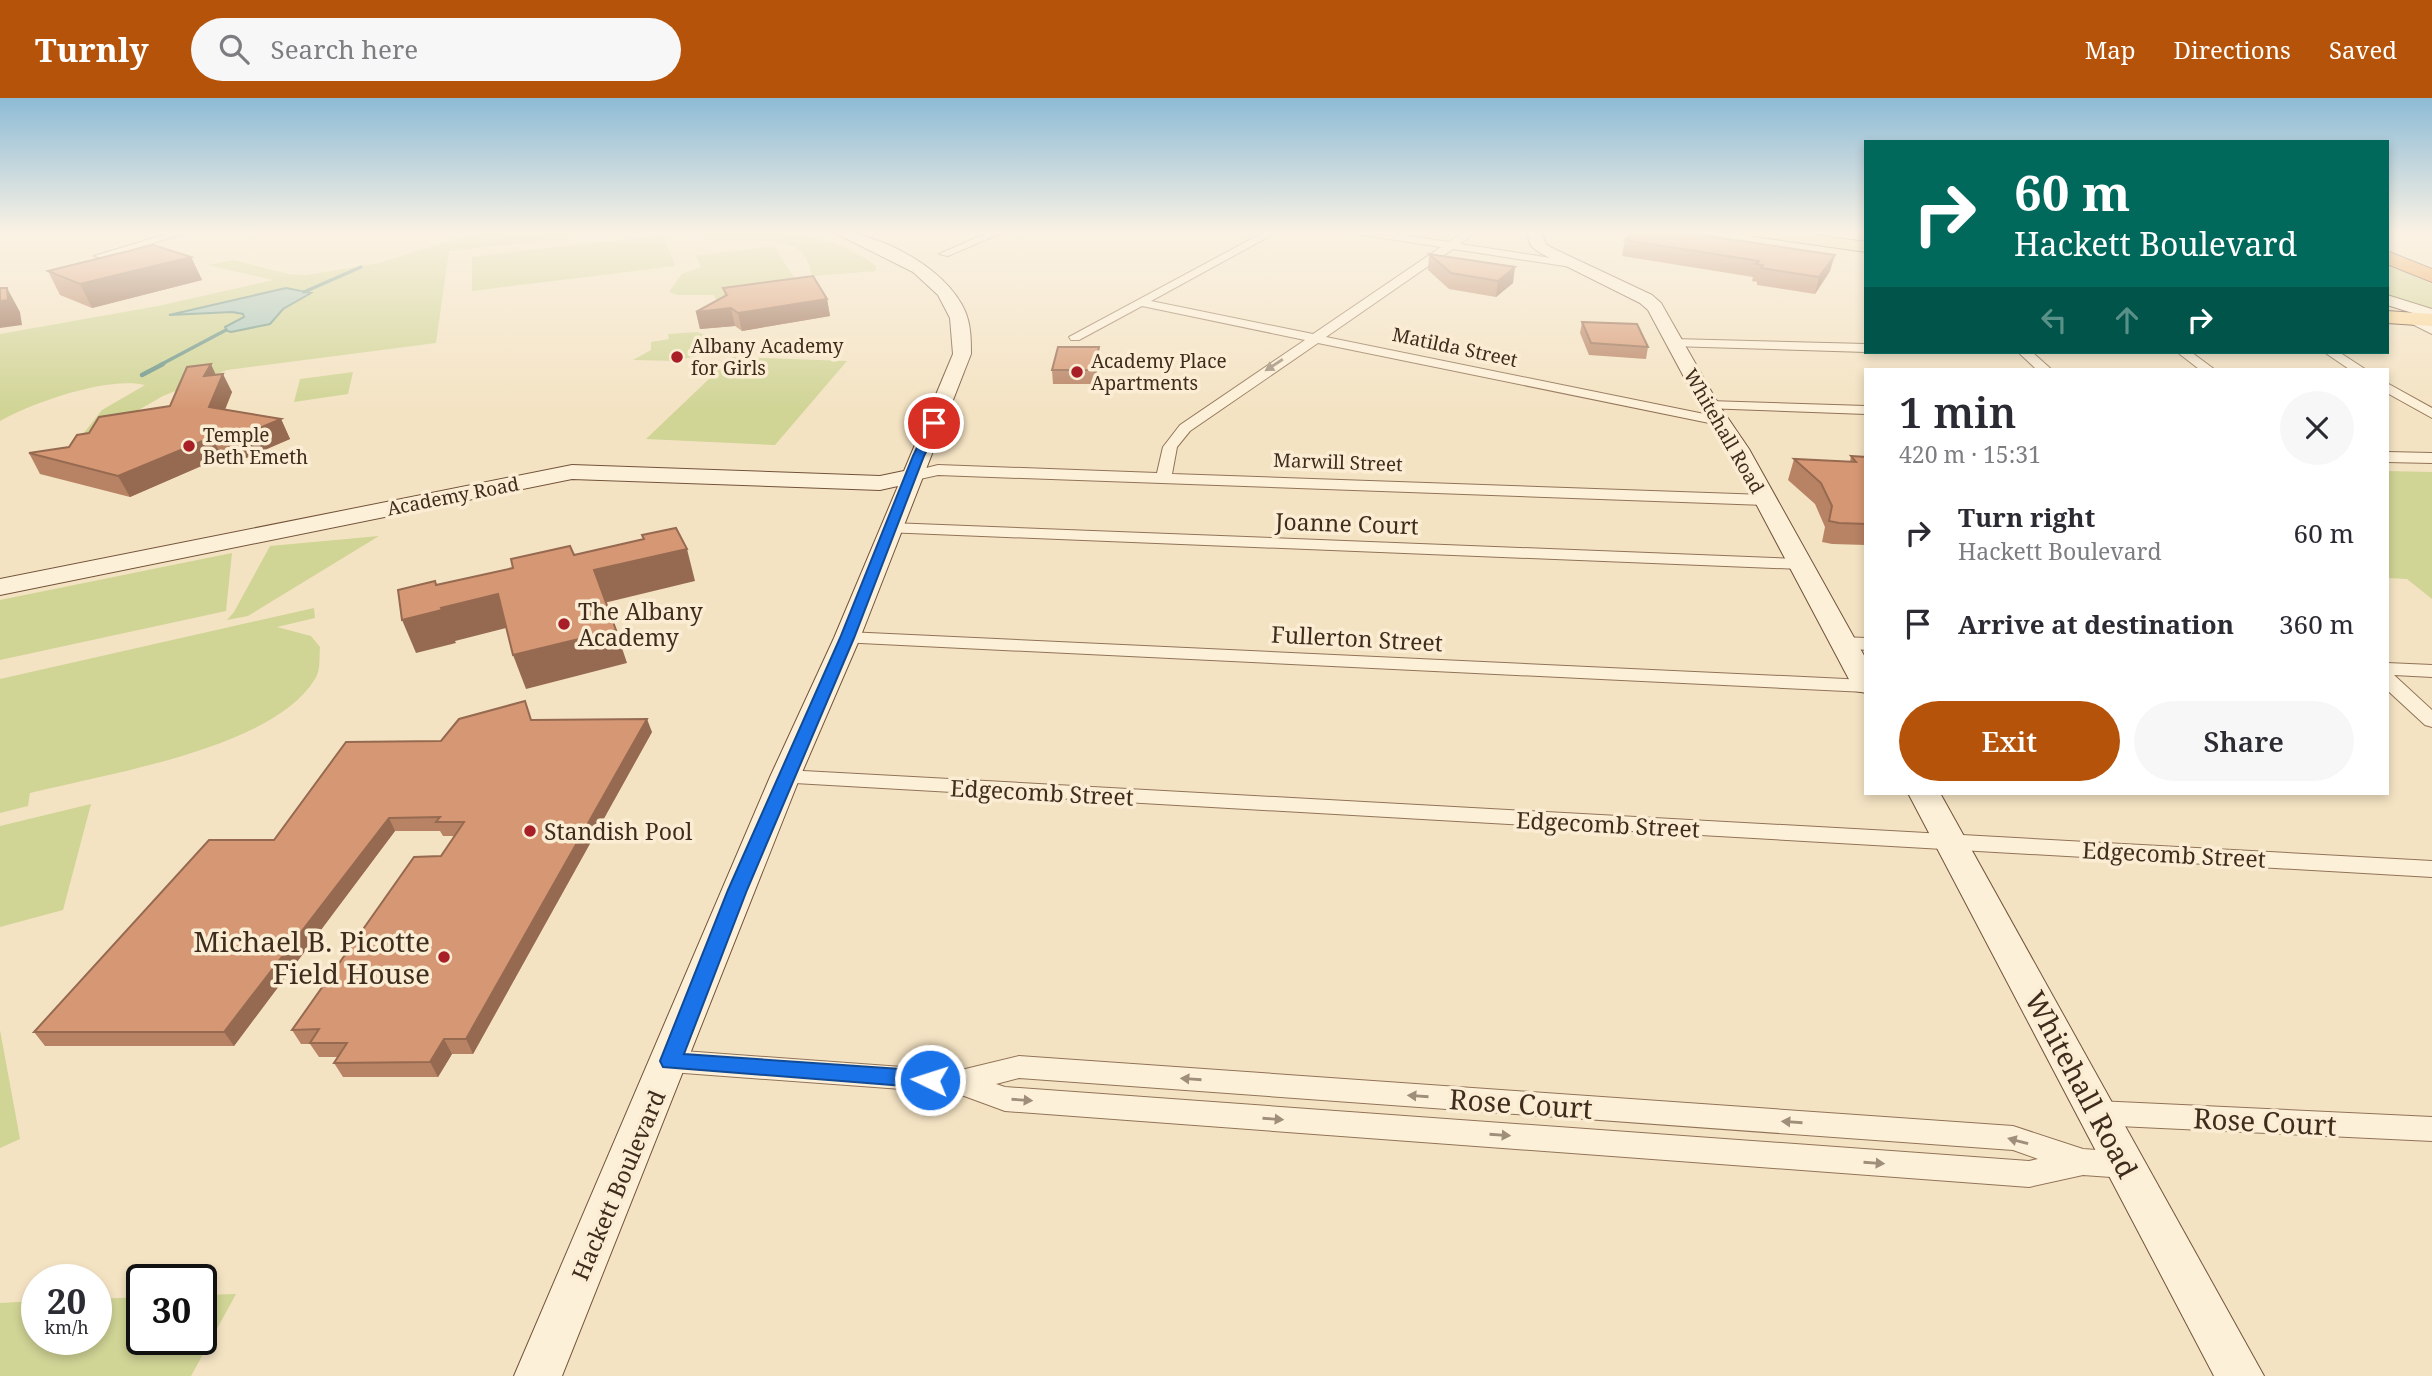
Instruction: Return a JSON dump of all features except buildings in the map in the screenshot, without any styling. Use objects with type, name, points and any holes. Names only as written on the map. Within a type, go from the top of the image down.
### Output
[{"type":"main road","points":[[2389,317],[2432,320]]},
{"type":"street","name":"Hackett Boulevard","points":[[538,1376],[785,777],[847,638],[911,476],[951,386],[962,354],[960,321],[949,299],[941,291]]},
{"type":"street","points":[[1075,337],[1165,291]]},
{"type":"street","points":[[1164,476],[1170,447],[1185,428],[1384,291]]},
{"type":"street","name":"Whitehall Road","points":[[1628,291],[1646,299],[1655,307],[1714,413],[1738,449],[1800,564],[1854,643],[1864,678]]},
{"type":"street","points":[[2389,301],[2432,314]]},
{"type":"street","name":"Matilda Street","points":[[1143,303],[1714,413],[1864,410]]},
{"type":"street","points":[[2410,318],[2432,330]]},
{"type":"street","points":[[1674,343],[1864,348]]},
{"type":"street","points":[[2026,354],[2043,368]]},
{"type":"street","points":[[2186,354],[2206,368]]},
{"type":"street","points":[[2333,354],[2356,368]]},
{"type":"street","points":[[2389,388],[2432,414]]},
{"type":"street","points":[[2389,457],[2432,458]]},
{"type":"street","name":"Marwill Street","points":[[911,476],[938,470],[1164,476],[1765,500]]},
{"type":"street","name":"Academy Road","points":[[0,587],[572,472],[603,471],[880,483],[911,476]]},
{"type":"street","name":"Joanne Court","points":[[891,528],[1800,564]]},
{"type":"street","name":"Fullerton Street","points":[[847,638],[1864,685]]},
{"type":"street","points":[[2389,669],[2432,671]]},
{"type":"street","points":[[2389,681],[2432,721]]},
{"type":"street","name":"Edgecomb Street","points":[[785,777],[2432,869]]},
{"type":"street","name":"Whitehall Road","points":[[1925,795],[2240,1376]]},
{"type":"street","name":"Rose Court","points":[[670,1061],[957,1082],[1005,1099],[2029,1174],[2083,1162],[2125,1165]]},
{"type":"street","name":"Rose Court","points":[[2097,1112],[2432,1129]]},
{"type":"green space","points":[[227,291],[443,291],[436,343],[227,370],[163,396],[100,432],[83,434],[102,410],[145,385],[130,383],[92,387],[32,406],[0,421],[0,334],[158,306]]},
{"type":"green space","points":[[797,291],[717,301],[714,295],[678,295],[669,292]]},
{"type":"green space","points":[[2389,291],[2432,291],[2432,310],[2389,297]]},
{"type":"green space","points":[[697,332],[717,339],[701,355],[675,361],[633,360],[651,350],[651,342],[669,339],[668,334]]},
{"type":"green space","points":[[732,357],[847,361],[775,445],[646,439]]},
{"type":"green space","points":[[353,372],[348,394],[294,402],[300,379]]},
{"type":"green space","points":[[2389,471],[2432,472],[2432,599],[2407,579],[2389,578]]},
{"type":"green space","points":[[379,536],[248,616],[227,620],[270,546]]},
{"type":"green space","points":[[232,553],[226,611],[0,660],[0,600]]},
{"type":"green space","points":[[314,608],[315,618],[277,627],[311,636],[320,647],[317,675],[294,703],[264,723],[186,755],[30,793],[28,806],[0,813],[0,679]]},
{"type":"green space","points":[[91,804],[63,910],[0,927],[0,826]]},
{"type":"green space","points":[[0,1030],[20,1139],[0,1148]]},
{"type":"green space","points":[[236,1294],[217,1329],[217,1295]]},
{"type":"green space","points":[[112,1298],[126,1298],[126,1355],[203,1355],[191,1376],[0,1376],[0,1303],[21,1302],[21,1355],[112,1355]]},
{"type":"water","points":[[275,291],[311,293],[283,309],[270,324],[231,332],[225,327],[244,317],[243,314],[232,312],[169,315]]},
{"type":"waterway","points":[[160,365],[226,330]]},
{"type":"waterway","points":[[142,375],[163,364]]},
{"type":"place","name":"Albany Academy for Girls","points":[[677,357]]},
{"type":"place","name":"Academy Place Apartments","points":[[1077,372]]},
{"type":"place","name":"Temple Beth Emeth","points":[[189,446]]},
{"type":"place","name":"The Albany Academy","points":[[564,624]]},
{"type":"place","name":"Standish Pool","points":[[530,831]]},
{"type":"place","name":"Michael B. Picotte Field House","points":[[444,957]]},
{"type":"route","points":[[930,1080],[670,1061],[738,890],[847,638],[934,423]]}]
